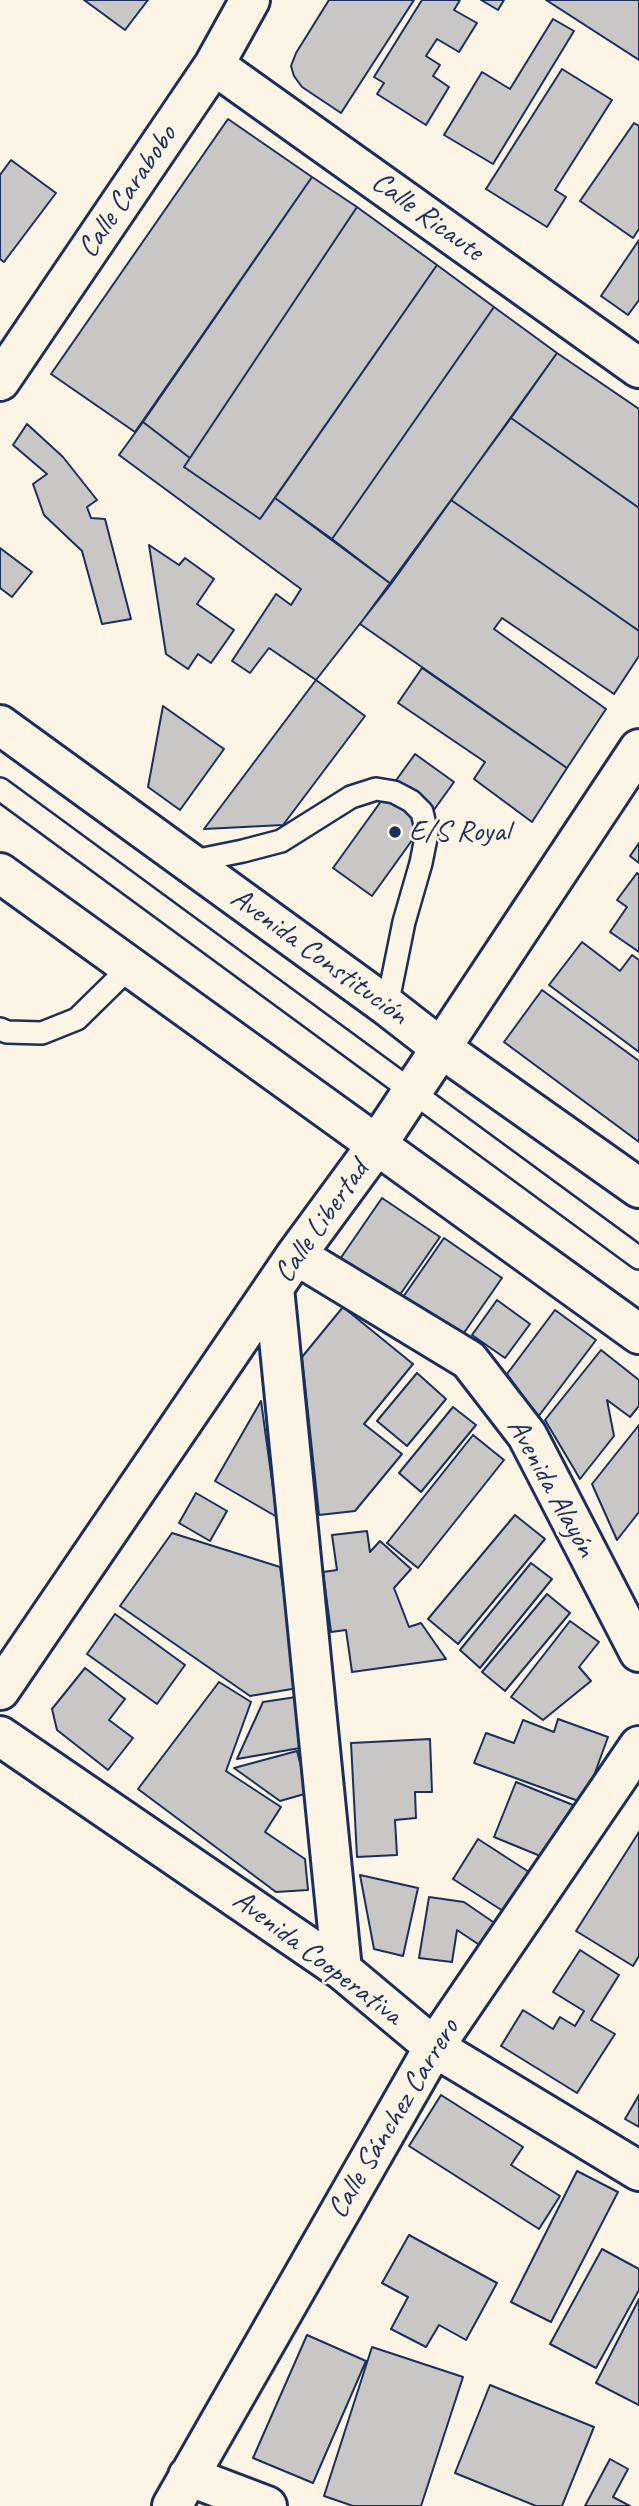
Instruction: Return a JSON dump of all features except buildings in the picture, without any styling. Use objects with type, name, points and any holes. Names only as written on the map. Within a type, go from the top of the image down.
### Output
[{"type":"street","name":"Calle Carabobo","points":[[0,381],[214,65],[250,0]]},
{"type":"street","name":"Calle Ricaute","points":[[214,65],[639,368]]},
{"type":"street","name":"Avenida Constitución","points":[[0,725],[441,1048],[639,1188]]},
{"type":"street","name":"Calle Libertad","points":[[0,1690],[296,1255],[376,1146],[639,749]]},
{"type":"street","points":[[0,873],[639,1334]]},
{"type":"street","name":"Avenida Alayón","points":[[296,1255],[469,1360],[527,1435],[639,1652]]},
{"type":"street","points":[[274,1288],[342,1970]]},
{"type":"street","name":"Avenida Cooperativa","points":[[0,1736],[342,1970],[434,2047],[639,2171]]},
{"type":"street","name":"Calle Sánchez Carrero","points":[[180,2491],[434,2047],[639,1746]]},
{"type":"street","points":[[180,2491],[267,2506]]},
{"type":"lane","points":[[0,789],[639,1258]]},
{"type":"lane","points":[[189,862],[281,841],[351,797],[376,789],[394,792],[411,801],[422,812],[427,833],[404,922],[387,1006]]},
{"type":"lane","points":[[0,1029],[7,1032],[42,1033],[77,1019],[129,968]]},
{"type":"place","name":"E/S Royal","points":[[395,832]]}]
